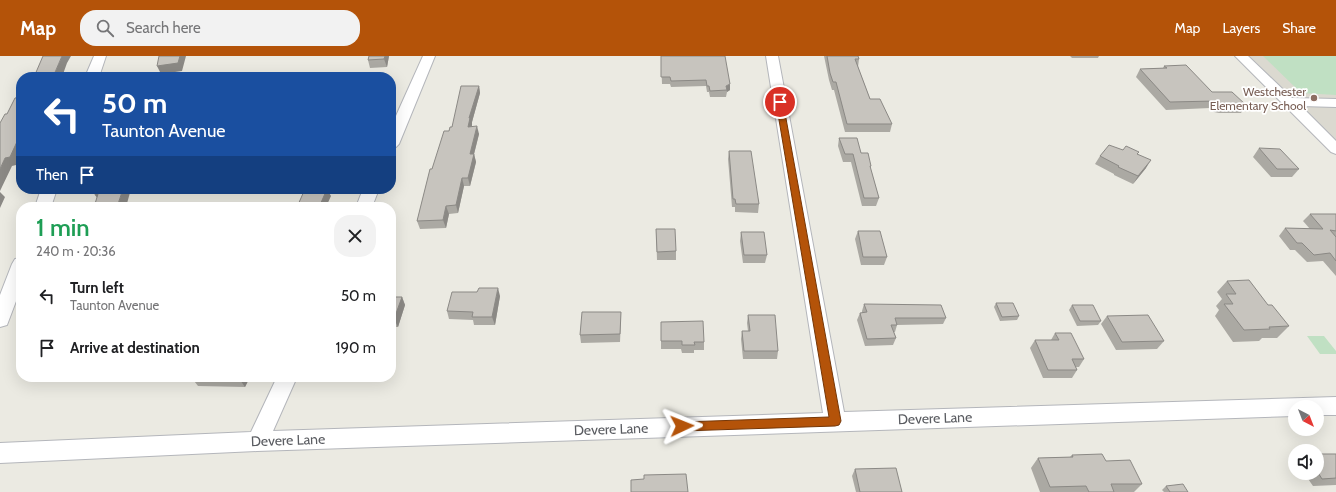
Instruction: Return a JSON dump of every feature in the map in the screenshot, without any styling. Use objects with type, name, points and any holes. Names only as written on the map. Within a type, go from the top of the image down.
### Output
[{"type":"street","points":[[94,72],[100,56]]},
{"type":"street","points":[[396,132],[429,56]]},
{"type":"street","points":[[772,56],[835,421]]},
{"type":"street","points":[[1241,56],[1336,149]]},
{"type":"street","points":[[1288,102],[1336,103]]},
{"type":"street","points":[[0,320],[16,277]]},
{"type":"street","points":[[257,441],[285,382]]},
{"type":"street","name":"Devere Lane","points":[[1324,406],[1336,406]]},
{"type":"street","name":"Devere Lane","points":[[0,454],[257,441],[1288,407]]},
{"type":"shaded area","name":"Westchester Elementary School","points":[[1249,56],[1336,56],[1336,140]]},
{"type":"green space","points":[[1263,56],[1336,56],[1336,95],[1301,93]]},
{"type":"green space","points":[[1307,336],[1324,336],[1336,351],[1336,354],[1320,354]]},
{"type":"building","points":[[43,56],[62,56],[55,72],[36,72]]},
{"type":"building","points":[[159,56],[180,56],[178,63],[157,66]]},
{"type":"building","points":[[369,56],[385,56],[384,59],[368,60]]},
{"type":"building","points":[[661,56],[725,56],[730,84],[726,86],[727,90],[710,91],[706,80],[671,81],[670,77],[661,77]]},
{"type":"building","points":[[827,56],[858,56],[859,59],[855,59],[870,99],[880,99],[892,124],[847,124],[836,82],[833,82],[830,73]]},
{"type":"building","points":[[1186,65],[1212,92],[1232,92],[1246,105],[1223,106],[1218,105],[1215,101],[1170,102],[1140,69],[1167,68],[1164,66]]},
{"type":"building","points":[[461,86],[479,86],[469,118],[468,127],[477,126],[470,154],[474,154],[468,178],[462,178],[456,205],[446,206],[443,220],[417,221],[430,169],[432,169],[444,131],[449,131],[450,127],[452,127]]},
{"type":"building","points":[[15,98],[16,144],[10,157],[5,158],[0,169],[0,123],[5,114],[7,114]]},
{"type":"building","points":[[839,138],[857,138],[861,153],[868,153],[879,198],[864,198],[853,154],[845,154]]},
{"type":"building","points":[[1109,145],[1123,150],[1126,146],[1139,152],[1137,154],[1151,160],[1138,176],[1118,167],[1119,166],[1100,156]]},
{"type":"building","points":[[1259,148],[1280,149],[1299,169],[1277,169]]},
{"type":"building","points":[[729,151],[751,151],[759,204],[736,204],[735,199],[733,199]]},
{"type":"building","points":[[98,194],[121,194],[119,202],[96,202]]},
{"type":"building","points":[[303,194],[325,194],[321,202],[299,202]]},
{"type":"building","points":[[1310,214],[1336,214],[1336,231],[1330,230],[1336,237],[1336,261],[1330,253],[1314,255],[1302,243],[1297,243],[1285,228],[1323,229]]},
{"type":"building","points":[[656,229],[675,229],[676,251],[657,252]]},
{"type":"building","points":[[858,231],[880,231],[887,257],[863,257]]},
{"type":"building","points":[[741,232],[764,232],[767,255],[744,255]]},
{"type":"building","points":[[1249,280],[1268,305],[1272,305],[1289,326],[1269,327],[1270,329],[1244,330],[1224,304],[1233,304],[1226,294],[1236,294],[1227,281]]},
{"type":"building","points":[[479,288],[498,288],[492,317],[472,317],[473,312],[447,311],[452,292],[477,292]]},
{"type":"building","points":[[396,297],[402,297],[396,314]]},
{"type":"building","points":[[996,303],[1013,303],[1019,316],[1002,317]]},
{"type":"building","points":[[864,304],[941,305],[946,318],[895,318],[897,325],[891,325],[896,338],[867,339],[860,313],[867,312]]},
{"type":"building","points":[[1072,305],[1093,305],[1101,321],[1080,321]]},
{"type":"building","points":[[582,312],[621,312],[620,334],[580,335]]},
{"type":"building","points":[[748,315],[775,315],[778,351],[744,351],[742,331],[750,331]]},
{"type":"building","points":[[1148,315],[1164,341],[1122,342],[1107,316]]},
{"type":"building","points":[[703,321],[704,342],[694,342],[695,345],[682,345],[682,341],[661,341],[661,322]]},
{"type":"building","points":[[1055,333],[1071,333],[1084,359],[1072,359],[1077,370],[1048,370],[1035,340],[1059,340]]},
{"type":"building","points":[[1102,454],[1106,461],[1130,460],[1142,484],[1111,484],[1114,492],[1089,492],[1086,486],[1050,487],[1038,458],[1073,457],[1072,455]]},
{"type":"building","points":[[1324,454],[1336,454],[1336,478],[1324,479]]},
{"type":"building","points":[[896,468],[902,492],[860,492],[855,469]]},
{"type":"building","points":[[686,474],[688,492],[631,492],[631,480],[644,479],[644,475]]},
{"type":"building","points":[[1183,484],[1188,492],[1170,492],[1166,486]]},
{"type":"place","name":"Westchester Elementary School","points":[[1314,98]]},
{"type":"route","points":[[682,426],[835,421],[780,102]]}]
